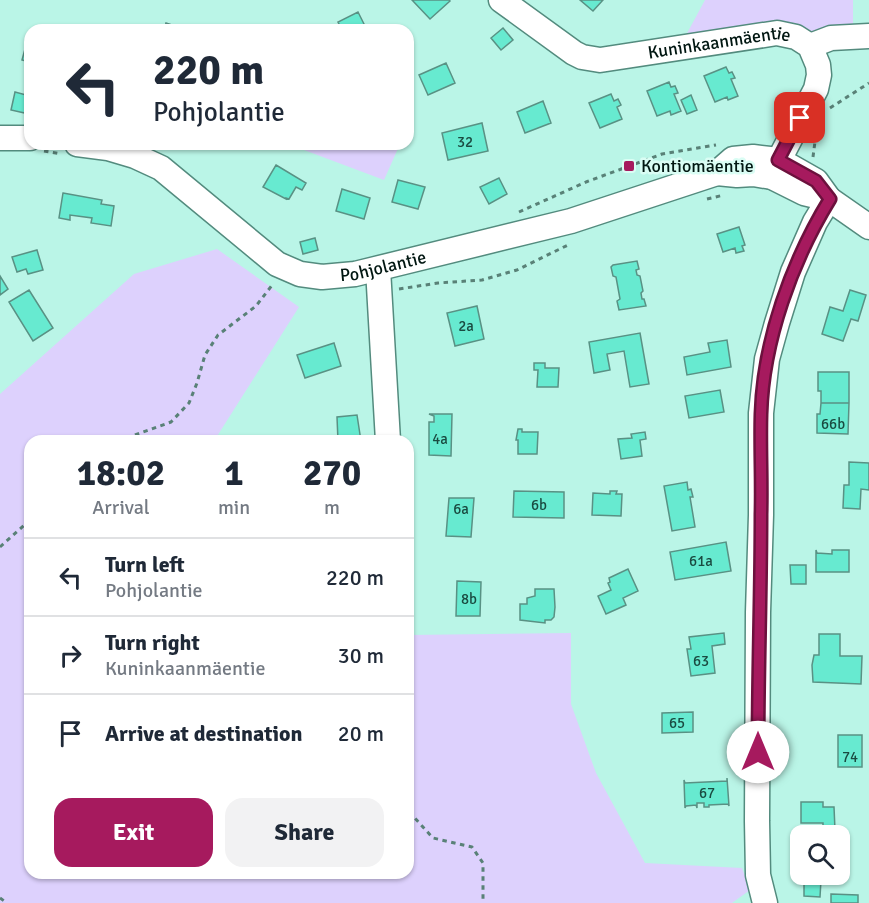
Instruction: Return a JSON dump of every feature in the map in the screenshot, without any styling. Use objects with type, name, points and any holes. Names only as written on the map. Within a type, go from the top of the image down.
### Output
[{"type":"street","name":"Kuninkaanmäentie","points":[[501,0],[574,52],[591,59],[600,60],[777,33],[796,37],[810,46],[818,64],[819,75],[816,89],[775,169]]},
{"type":"street","points":[[810,46],[831,38],[869,36]]},
{"type":"street","points":[[0,138],[24,138]]},
{"type":"street","name":"Pohjolantie","points":[[115,150],[161,168],[277,264],[300,274],[322,278],[355,274],[720,184],[737,175],[775,169],[804,193],[830,199],[869,227]]},
{"type":"street","points":[[765,903],[758,875],[757,821],[761,413],[767,359],[793,272],[815,222],[830,199]]},
{"type":"street","points":[[378,268],[388,435]]},
{"type":"path","points":[[825,111],[869,83]]},
{"type":"path","points":[[813,160],[817,130]]},
{"type":"path","points":[[514,213],[586,182],[662,154],[718,145]]},
{"type":"path","points":[[702,201],[720,184]]},
{"type":"path","points":[[390,290],[491,278],[517,270],[572,242]]},
{"type":"path","points":[[135,435],[171,422],[189,403],[205,356],[218,335],[256,306],[277,280]]},
{"type":"path","points":[[0,548],[24,526]]},
{"type":"path","points":[[414,817],[434,838],[472,847],[483,863],[483,903]]},
{"type":"path","points":[[0,898],[7,903]]},
{"type":"shaded area","points":[[705,0],[853,0],[853,28],[813,32],[790,24],[685,37]]},
{"type":"shaded area","points":[[304,150],[397,150],[384,180]]},
{"type":"shaded area","points":[[217,249],[299,307],[218,435],[24,435],[24,879],[414,879],[414,635],[571,633],[571,704],[596,773],[645,863],[742,868],[750,890],[732,903],[0,903],[0,394],[134,274]]},
{"type":"building","points":[[412,0],[449,0],[450,1],[430,19]]},
{"type":"building","points":[[580,0],[603,0],[593,11]]},
{"type":"building","points":[[358,12],[364,24],[339,24],[338,22]]},
{"type":"building","points":[[503,28],[513,40],[501,50],[491,38]]},
{"type":"building","points":[[446,63],[455,83],[428,95],[419,75]]},
{"type":"building","points":[[726,67],[735,78],[731,79],[738,96],[728,100],[727,97],[715,102],[704,76]]},
{"type":"building","points":[[669,82],[671,87],[675,86],[678,93],[674,94],[681,111],[671,115],[670,111],[657,116],[647,91]]},
{"type":"building","points":[[15,92],[24,94],[24,113],[11,110]]},
{"type":"building","points":[[611,94],[614,101],[618,99],[621,105],[617,107],[622,119],[600,128],[589,103]]},
{"type":"building","points":[[691,95],[697,110],[687,114],[681,100]]},
{"type":"building","points":[[543,101],[551,123],[525,133],[517,112]]},
{"type":"building","points":[[482,123],[488,151],[448,160],[442,133]]},
{"type":"building","points":[[276,165],[306,183],[302,190],[296,187],[289,199],[263,187]]},
{"type":"building","points":[[499,178],[507,194],[489,204],[480,187]]},
{"type":"building","points":[[398,180],[425,187],[418,209],[392,202]]},
{"type":"building","points":[[342,189],[370,198],[364,219],[336,211]]},
{"type":"building","points":[[63,193],[102,200],[101,204],[114,206],[111,226],[91,223],[92,218],[70,215],[70,220],[59,218]]},
{"type":"building","points":[[739,227],[745,245],[742,246],[744,251],[736,253],[735,248],[723,252],[717,234]]},
{"type":"building","points":[[315,238],[318,250],[303,254],[300,242]]},
{"type":"building","points":[[37,250],[43,270],[28,274],[26,269],[17,272],[12,257]]},
{"type":"building","points":[[637,261],[639,269],[636,270],[637,275],[640,276],[642,299],[646,306],[619,310],[617,301],[620,299],[616,277],[613,276],[611,267]]},
{"type":"building","points":[[0,276],[8,289],[0,295]]},
{"type":"building","points":[[29,290],[53,328],[33,341],[9,302]]},
{"type":"building","points":[[850,290],[866,295],[858,321],[851,319],[843,341],[822,334],[830,307],[843,311]]},
{"type":"building","points":[[477,306],[484,339],[455,346],[447,313]]},
{"type":"building","points":[[640,333],[649,384],[630,387],[624,351],[607,354],[610,370],[594,373],[589,342]]},
{"type":"building","points":[[727,340],[731,367],[687,375],[684,357],[710,352],[708,343]]},
{"type":"building","points":[[334,343],[341,366],[305,378],[297,355]]},
{"type":"building","points":[[534,363],[545,363],[545,368],[559,368],[558,387],[537,387],[538,370],[534,370]]},
{"type":"building","points":[[818,372],[849,372],[849,403],[821,403],[821,391],[818,391]]},
{"type":"building","points":[[720,390],[724,412],[689,418],[685,396]]},
{"type":"building","points":[[821,403],[849,403],[848,434],[817,433],[817,414],[820,414]]},
{"type":"building","points":[[429,414],[452,414],[451,456],[429,455],[429,422],[434,422],[434,416]]},
{"type":"building","points":[[357,415],[360,435],[338,435],[337,417]]},
{"type":"building","points":[[518,429],[522,429],[522,432],[538,432],[537,454],[518,454],[518,440],[516,440]]},
{"type":"building","points":[[645,432],[646,439],[640,440],[642,456],[621,459],[618,439],[632,438],[631,434]]},
{"type":"building","points":[[849,462],[869,463],[869,490],[861,489],[860,509],[843,508],[844,485],[849,485]]},
{"type":"building","points":[[687,482],[688,490],[691,489],[693,497],[690,497],[695,527],[672,531],[664,486]]},
{"type":"building","points":[[514,491],[564,492],[564,518],[513,517]]},
{"type":"building","points":[[610,491],[622,494],[621,516],[592,515],[593,493],[610,494]]},
{"type":"building","points":[[449,498],[474,498],[471,537],[446,536]]},
{"type":"building","points":[[726,542],[731,571],[675,580],[670,552]]},
{"type":"building","points":[[816,550],[817,553],[832,554],[832,550],[849,550],[849,572],[816,572]]},
{"type":"building","points":[[790,565],[806,565],[806,584],[791,584]]},
{"type":"building","points":[[628,569],[638,591],[623,598],[626,605],[606,614],[598,596],[611,590],[608,583],[609,578]]},
{"type":"building","points":[[457,581],[481,582],[480,616],[456,616]]},
{"type":"building","points":[[535,589],[554,589],[554,617],[551,620],[545,620],[545,623],[520,620],[520,604],[527,604],[527,598],[535,596]]},
{"type":"building","points":[[724,633],[725,644],[712,646],[715,673],[691,676],[687,649],[691,649],[689,637]]},
{"type":"building","points":[[819,634],[840,634],[840,656],[862,656],[861,684],[813,682],[812,665],[814,655],[819,655]]},
{"type":"building","points":[[693,712],[693,732],[662,733],[662,713]]},
{"type":"building","points":[[838,735],[862,735],[862,767],[838,767]]},
{"type":"building","points":[[727,778],[729,806],[728,804],[704,807],[704,803],[697,803],[697,808],[696,805],[685,808],[684,780],[685,783],[727,781]]},
{"type":"building","points":[[801,802],[823,802],[823,807],[834,807],[835,825],[801,823]]},
{"type":"building","points":[[804,885],[821,885],[820,897],[804,896]]},
{"type":"building","points":[[831,894],[858,895],[858,903],[831,903]]},
{"type":"place","name":"Kontiomäentie","points":[[629,166]]},
{"type":"route","points":[[758,752],[761,413],[767,359],[793,272],[815,222],[830,199],[816,181],[778,160],[800,118]]}]
